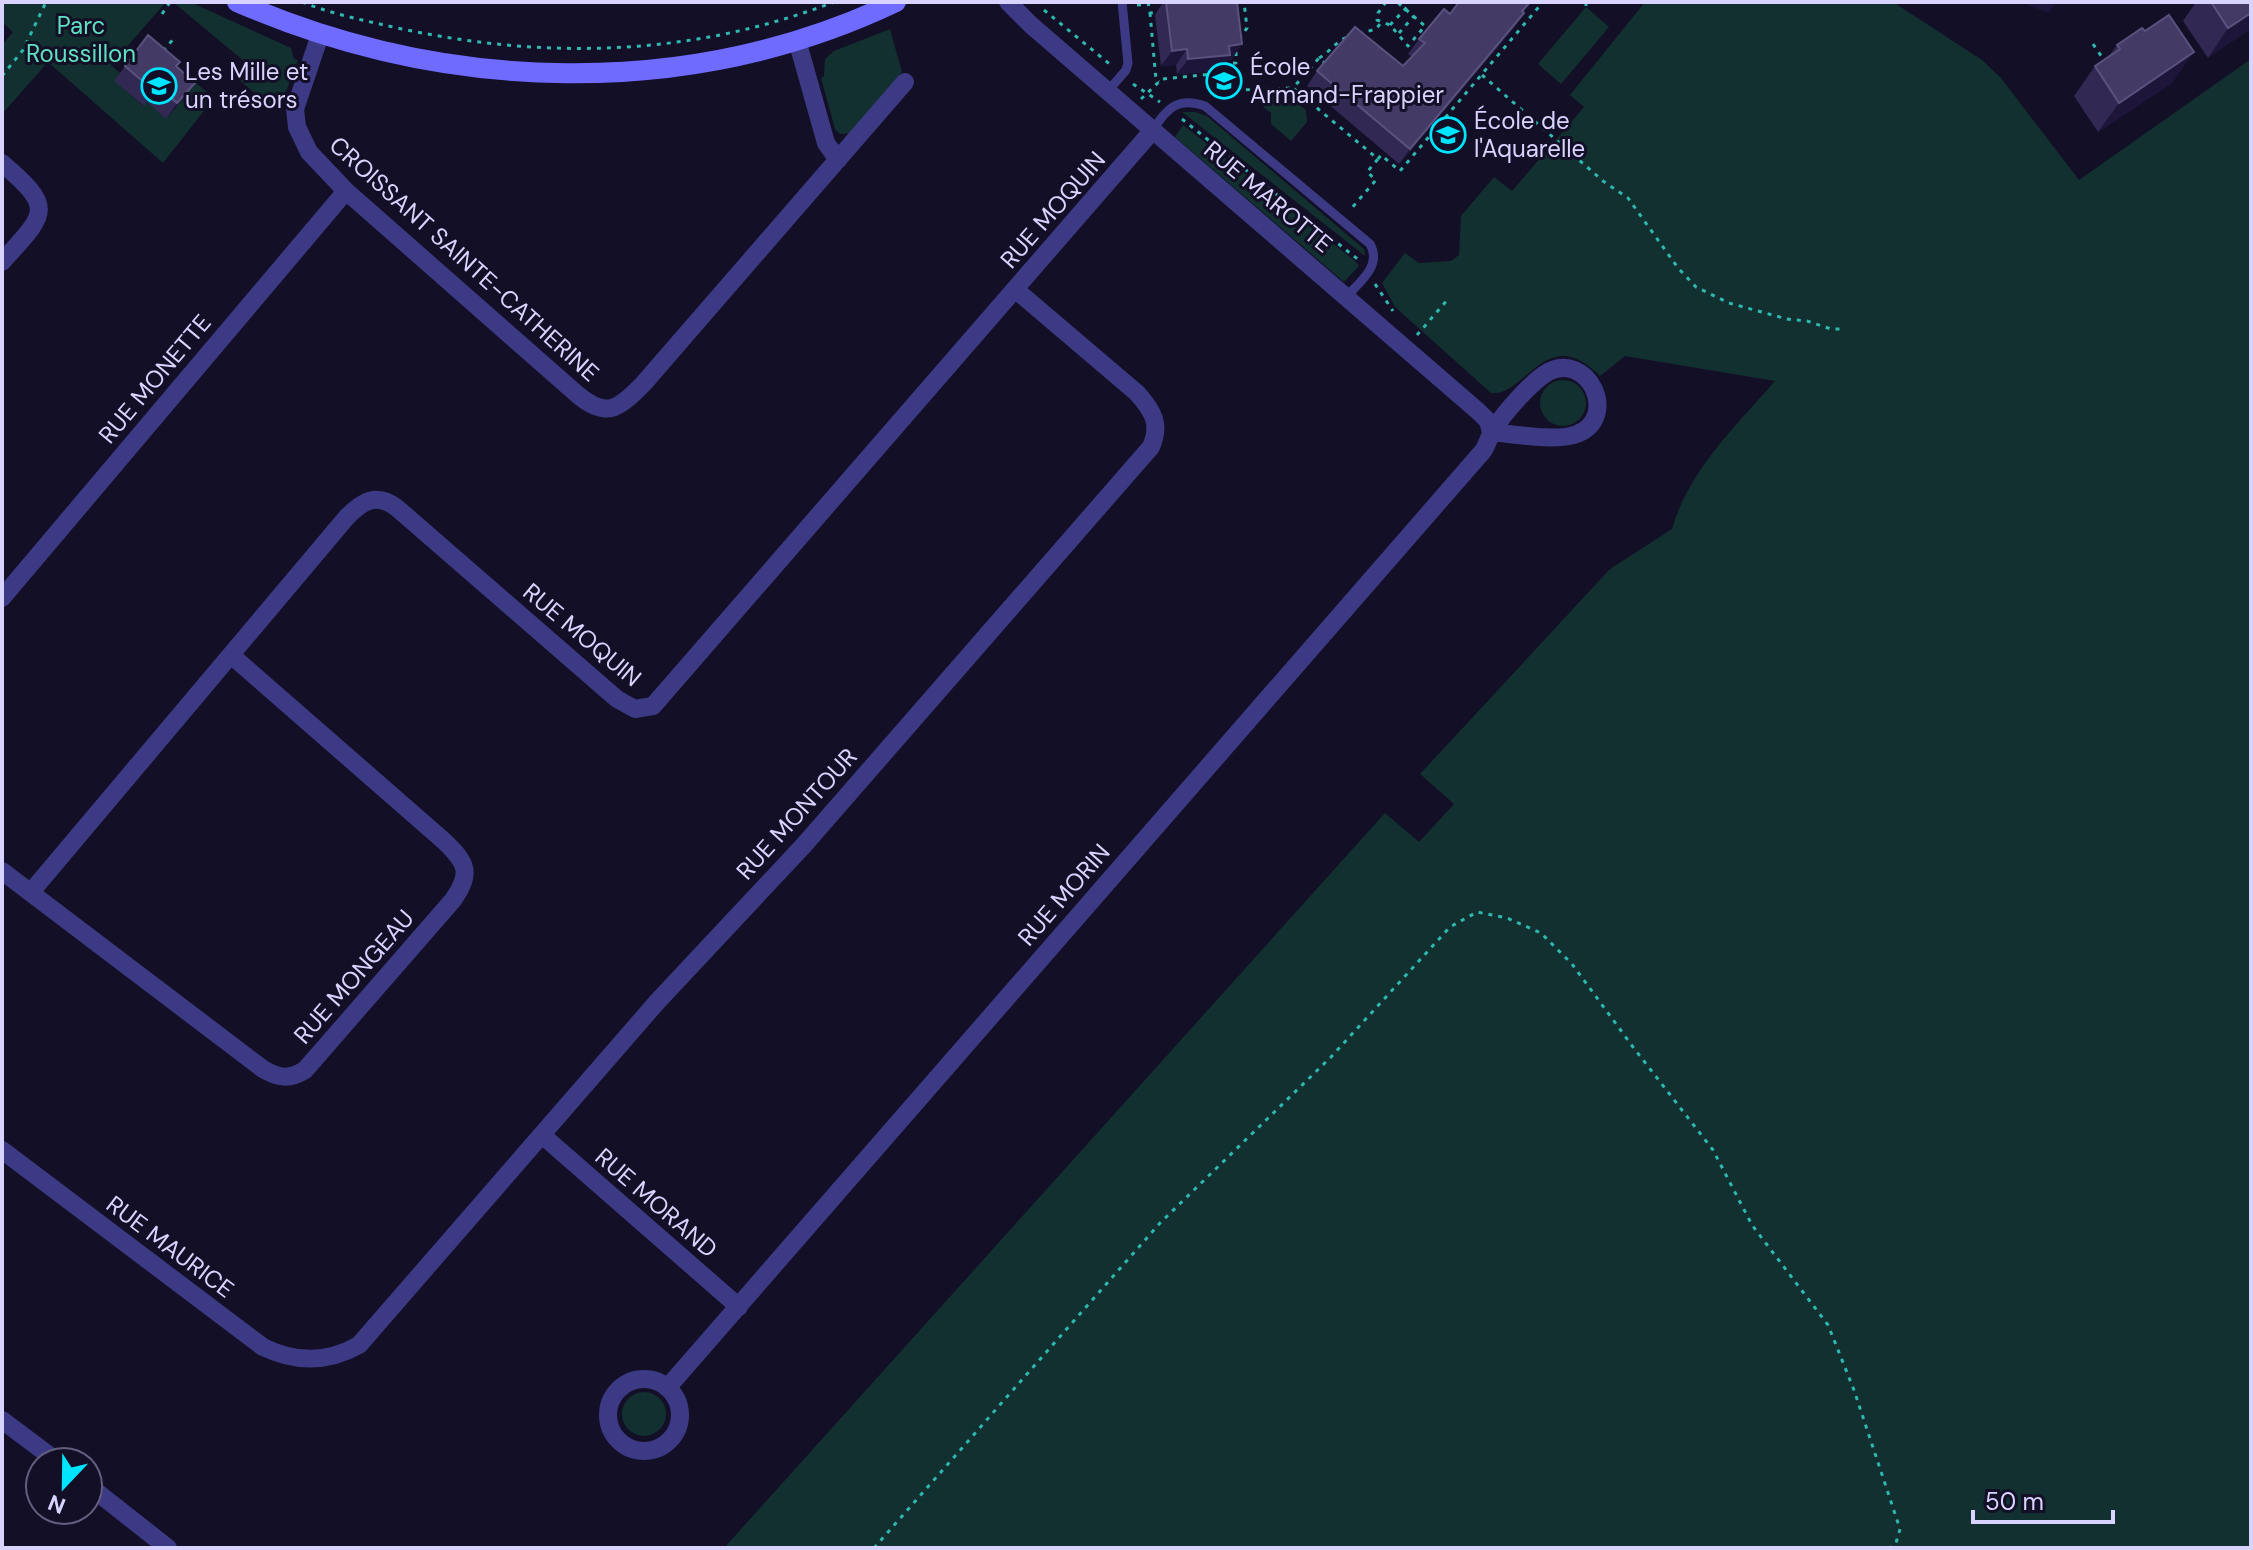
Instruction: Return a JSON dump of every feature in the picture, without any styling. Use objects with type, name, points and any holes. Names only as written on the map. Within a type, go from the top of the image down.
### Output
[{"type":"street","points":[[237,2],[320,35],[393,54],[456,66],[577,74],[658,70],[720,60],[797,40],[896,2]]},
{"type":"street","name":"RUE MAROTTE","points":[[1008,2],[1479,412],[1488,421],[1491,432]]},
{"type":"street","name":"CROISSANT SAINTE-CATHERINE","points":[[320,35],[296,100],[294,118],[309,152],[346,191],[578,395],[589,404],[605,409],[626,401],[644,383],[905,82]]},
{"type":"street","points":[[797,40],[826,143],[838,160]]},
{"type":"street","name":"RUE MOQUIN","points":[[31,892],[346,518],[371,499],[380,499],[397,508],[617,699],[635,709],[653,706],[1153,130]]},
{"type":"street","points":[[2,163],[34,192],[40,209],[32,227],[2,262]]},
{"type":"street","name":"RUE MONETTE","points":[[2,598],[346,191]]},
{"type":"street","name":"RUE MONTOUR","points":[[320,1359],[345,1352],[368,1336],[694,960],[804,845],[1151,447],[1157,434],[1150,407],[1016,290]]},
{"type":"street","name":"RUE MORIN","points":[[668,1387],[1483,451],[1491,432],[1529,388],[1555,369],[1568,368],[1581,372],[1598,396],[1596,416],[1588,427],[1574,436],[1491,432]]},
{"type":"street","name":"RUE MONGEAU","points":[[2,871],[263,1069],[284,1078],[294,1077],[305,1070],[453,900],[466,879],[462,861],[455,851],[231,655]]},
{"type":"street","name":"RUE MORAND","points":[[542,1135],[739,1307]]},
{"type":"street","name":"RUE MAURICE","points":[[4,1155],[263,1347],[289,1357],[320,1359]]},
{"type":"street","points":[[645,1378],[657,1380],[668,1387],[675,1396],[681,1418],[671,1439],[652,1451],[629,1448],[619,1442],[607,1420],[612,1395],[632,1380],[645,1378]]},
{"type":"street","points":[[2,1420],[37,1446]]},
{"type":"street","points":[[104,1498],[168,1548]]},
{"type":"lane","points":[[1108,91],[1126,70],[1128,63],[1122,2]]},
{"type":"lane","points":[[1153,130],[1164,112],[1175,105],[1193,102],[1205,106],[1370,244],[1374,253],[1371,268],[1347,296]]},
{"type":"path","points":[[2,76],[23,50],[46,2]]},
{"type":"path","points":[[162,14],[170,2]]},
{"type":"path","points":[[302,2],[338,16],[451,40],[580,50],[685,42],[791,18],[834,2]]},
{"type":"path","points":[[1148,2],[1156,80],[1159,82]]},
{"type":"path","points":[[1244,2],[1247,28],[1236,44],[1236,63],[1222,64],[1222,73],[1240,90],[1293,88],[1319,58],[1330,52],[1341,39],[1376,29],[1381,23]]},
{"type":"path","points":[[1386,2],[1377,20],[1390,25],[1408,46],[1419,37],[1425,26],[1397,2]]},
{"type":"path","points":[[1390,25],[1412,2]]},
{"type":"path","points":[[1349,211],[1376,180],[1367,172],[1381,155],[1400,171],[1543,2]]},
{"type":"path","points":[[1040,6],[1115,68]]},
{"type":"path","points":[[1150,13],[1164,12]]},
{"type":"path","points":[[1399,33],[1414,16]]},
{"type":"path","points":[[157,57],[175,37]]},
{"type":"path","points":[[2093,44],[2108,66]]},
{"type":"path","points":[[1319,58],[1326,64]]},
{"type":"path","points":[[1138,101],[1162,79],[1222,73]]},
{"type":"path","points":[[1482,75],[1603,181],[1628,198],[1678,268],[1696,287],[1729,303],[1787,319],[1842,329]]},
{"type":"path","points":[[1131,82],[1161,102]]},
{"type":"path","points":[[1293,88],[1378,159]]},
{"type":"path","points":[[1284,89],[1285,99]]},
{"type":"path","name":"RUE MAROTTE","points":[[1177,115],[1355,255],[1363,265]]},
{"type":"path","points":[[1174,129],[1182,119]]},
{"type":"path","points":[[1417,334],[1449,298]]},
{"type":"path","points":[[874,1548],[1160,1223],[1331,1057],[1450,927],[1477,912],[1507,918],[1541,933],[1572,964],[1713,1150],[1752,1225],[1828,1325],[1854,1390],[1900,1529],[1896,1543],[1890,1548]]},
{"type":"green space","name":"Parc Roussillon","points":[[2,2],[166,2],[111,65],[121,74],[115,81],[143,106],[147,102],[166,118],[169,85],[182,71],[214,98],[163,163],[48,62],[2,114],[2,45],[13,32],[2,22]]},
{"type":"green space","points":[[173,2],[190,2],[291,48],[294,59],[298,60],[280,101],[268,103],[234,75],[245,62]]},
{"type":"green space","points":[[1645,2],[1893,2],[1982,60],[2001,78],[2079,180],[2251,59],[2251,1548],[724,1548],[1385,813],[1419,842],[1454,804],[1420,774],[1610,569],[1672,529],[1702,468],[1729,432],[1775,381],[1625,356],[1600,376],[1581,361],[1565,356],[1551,358],[1504,391],[1491,393],[1395,307],[1382,283],[1405,253],[1419,263],[1451,261],[1459,255],[1461,216],[1494,177],[1512,191],[1584,107],[1570,95]]},
{"type":"green space","points":[[1586,7],[1609,27],[1561,84],[1538,64]]},
{"type":"green space","points":[[890,29],[902,72],[850,133],[840,134],[835,129],[821,78],[824,76],[825,59],[834,51]]},
{"type":"green space","points":[[1272,95],[1282,103],[1290,98],[1306,110],[1307,122],[1291,141],[1271,124],[1271,113],[1263,107]]},
{"type":"green space","points":[[1182,112],[1207,116],[1364,249],[1365,256]]},
{"type":"green space","points":[[1183,125],[1359,266],[1344,282],[1175,137]]},
{"type":"green space","points":[[1563,380],[1579,387],[1586,403],[1579,419],[1563,426],[1547,419],[1540,403],[1547,387]]},
{"type":"green space","points":[[644,1392],[660,1398],[666,1414],[660,1430],[644,1436],[628,1430],[622,1414],[628,1398]]},
{"type":"building","points":[[1166,2],[1237,2],[1242,44],[1229,46],[1230,55],[1188,59],[1187,49],[1172,51]]},
{"type":"building","points":[[1459,2],[1530,2],[1410,149],[1317,71],[1355,27],[1403,66],[1425,43],[1419,39],[1444,9],[1450,14]]},
{"type":"building","points":[[2211,2],[2251,2],[2251,13],[2228,28]]},
{"type":"building","points":[[2169,15],[2194,52],[2119,103],[2095,66],[2120,49],[2117,45]]},
{"type":"building","points":[[148,35],[180,62],[176,66],[195,83],[177,103],[158,87],[154,91],[125,66]]},
{"type":"place","name":"École Armand-Frappier","points":[[1224,81]]},
{"type":"place","name":"Les Mille et un trésors","points":[[159,86]]},
{"type":"place","name":"École de l'Aquarelle","points":[[1448,135]]}]
